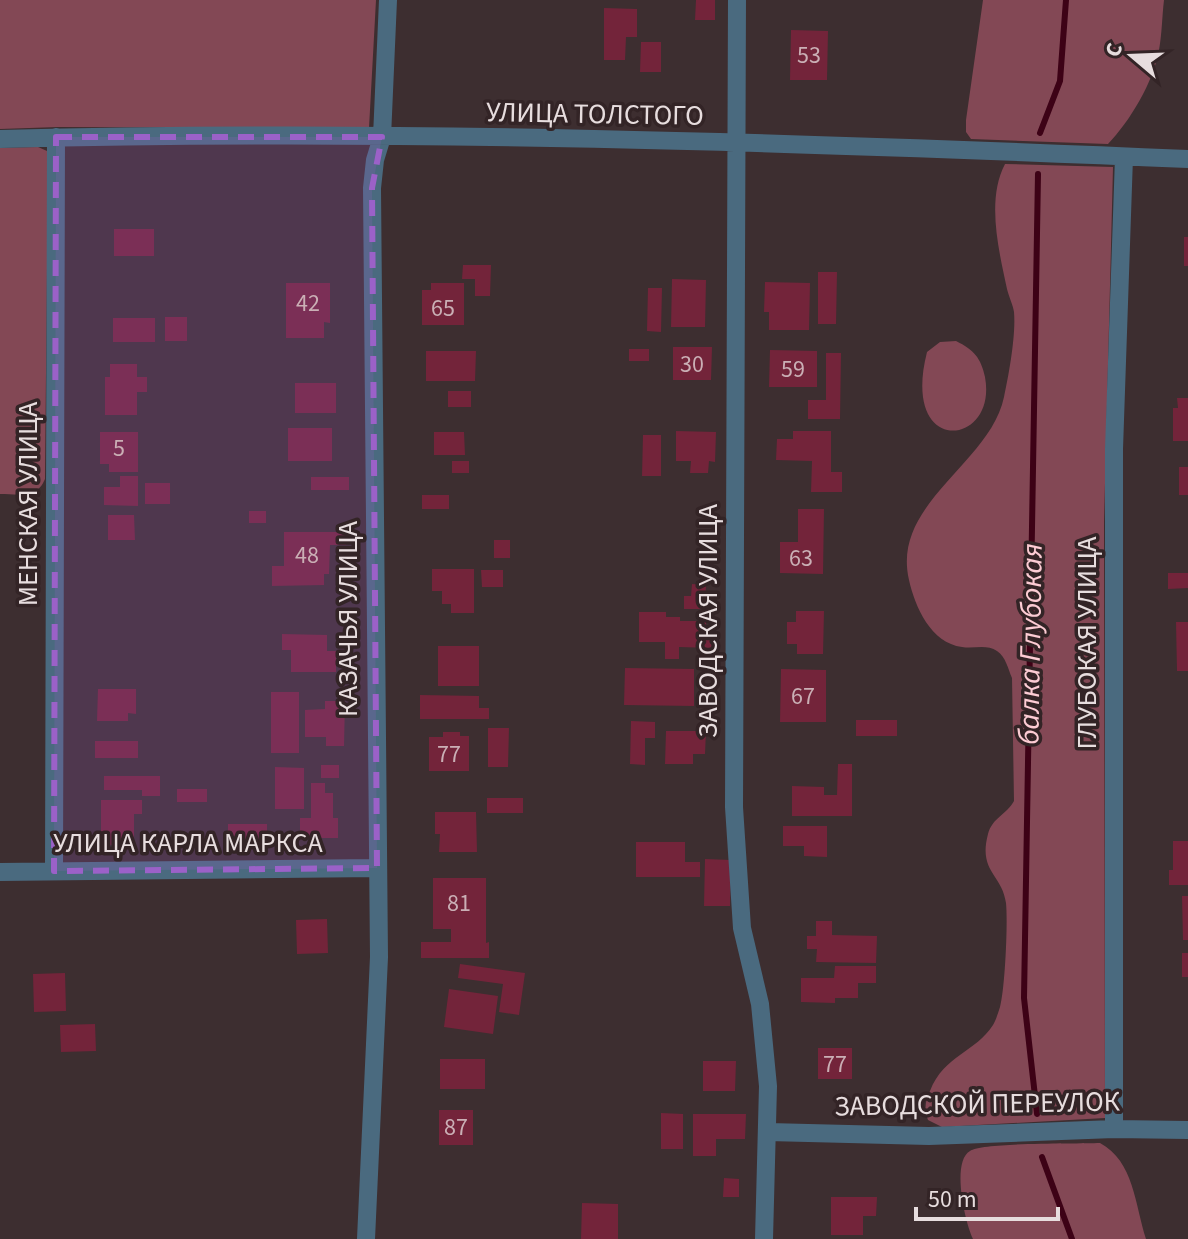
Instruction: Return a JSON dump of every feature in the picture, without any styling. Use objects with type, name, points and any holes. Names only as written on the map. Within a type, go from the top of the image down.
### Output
[{"type":"street","name":"КАЗАЧЬЯ УЛИЦА","points":[[366,1239],[378,994],[372,188],[375,160],[382,137],[388,0]]},
{"type":"street","name":"ЗАВОДСКАЯ УЛИЦА","points":[[737,0],[734,807],[742,928],[760,1004],[764,1038],[768,1132],[764,1239]]},
{"type":"street","name":"МЕНСКАЯ УЛИЦА","points":[[54,871],[56,137]]},
{"type":"street","name":"УЛИЦА ТОЛСТОГО","points":[[0,139],[382,137],[737,143],[1188,159]]},
{"type":"street","name":"ГЛУБОКАЯ УЛИЦА","points":[[1114,1129],[1114,449],[1124,157]]},
{"type":"street","name":"УЛИЦА КАРЛА МАРКСА","points":[[0,872],[377,868]]},
{"type":"street","name":"ЗАВОДСКОЙ ПЕРЕУЛОК","points":[[768,1132],[929,1136],[1114,1129],[1188,1130]]},
{"type":"highlighted area","points":[[56,137],[382,137],[372,188],[377,868],[54,871]]},
{"type":"shaded area","points":[[0,0],[376,0],[369,128],[0,129]]},
{"type":"shaded area","points":[[983,0],[1164,0],[1159,50],[1152,75],[1132,113],[1108,144],[971,139],[966,132],[966,120]]},
{"type":"shaded area","points":[[38,147],[47,151],[48,164],[45,479],[32,493],[0,494],[0,148]]},
{"type":"shaded area","points":[[1005,164],[1113,167],[1104,523],[1105,1118],[942,1127],[928,1120],[926,1106],[930,1091],[943,1069],[978,1042],[993,1025],[1002,998],[1006,903],[1004,893],[988,865],[986,847],[993,824],[1014,801],[1012,678],[1005,660],[997,651],[951,644],[933,631],[920,612],[912,590],[907,553],[914,528],[927,506],[981,443],[995,421],[1004,397],[1014,321],[995,209],[999,178]]},
{"type":"shaded area","points":[[956,341],[972,351],[979,360],[985,377],[985,400],[978,418],[965,428],[951,430],[937,425],[926,410],[922,386],[927,352],[940,342]]},
{"type":"shaded area","points":[[1100,1143],[1111,1151],[1127,1172],[1146,1239],[973,1239],[966,1220],[960,1179],[964,1157],[970,1151],[1011,1145]]},
{"type":"building","points":[[696,0],[715,0],[715,20],[695,20]]},
{"type":"building","points":[[604,8],[637,9],[637,37],[626,37],[625,60],[604,60]]},
{"type":"building","points":[[791,30],[828,31],[827,80],[790,80]]},
{"type":"building","points":[[641,42],[661,42],[661,72],[640,72]]},
{"type":"building","points":[[114,229],[154,229],[154,256],[114,256]]},
{"type":"building","points":[[1184,237],[1188,237],[1188,266],[1184,266]]},
{"type":"building","points":[[463,265],[491,265],[490,296],[475,296],[475,279],[462,279]]},
{"type":"building","points":[[818,272],[837,272],[836,324],[818,324]]},
{"type":"building","points":[[672,279],[706,280],[705,327],[671,327]]},
{"type":"building","points":[[765,282],[810,283],[809,330],[769,330],[769,312],[764,312]]},
{"type":"building","points":[[286,283],[330,283],[330,323],[324,322],[324,338],[286,338]]},
{"type":"building","points":[[431,283],[464,283],[464,325],[422,325],[422,290],[431,290]]},
{"type":"building","points":[[648,288],[662,288],[661,332],[647,331]]},
{"type":"building","points":[[165,317],[187,317],[187,341],[165,341]]},
{"type":"building","points":[[113,318],[155,318],[155,342],[113,342]]},
{"type":"building","points":[[673,347],[712,347],[711,380],[673,380]]},
{"type":"building","points":[[629,349],[649,349],[649,361],[629,361]]},
{"type":"building","points":[[770,350],[817,351],[817,387],[769,387]]},
{"type":"building","points":[[426,351],[476,351],[475,381],[426,381]]},
{"type":"building","points":[[826,353],[841,353],[840,419],[808,419],[808,400],[826,400]]},
{"type":"building","points":[[110,364],[137,364],[137,377],[147,377],[147,392],[137,392],[137,415],[105,415],[105,377],[110,377]]},
{"type":"building","points":[[295,383],[336,383],[336,413],[295,413]]},
{"type":"building","points":[[448,391],[471,391],[471,407],[448,407]]},
{"type":"building","points":[[1177,398],[1188,398],[1188,441],[1173,441],[1173,408],[1178,408]]},
{"type":"building","points":[[288,428],[332,428],[332,461],[288,461]]},
{"type":"building","points":[[676,431],[716,432],[715,462],[709,461],[708,473],[690,473],[691,461],[676,461]]},
{"type":"building","points":[[793,431],[831,431],[831,472],[842,472],[842,492],[811,492],[812,461],[776,460],[777,439],[793,439]]},
{"type":"building","points":[[100,432],[138,432],[138,472],[109,472],[109,464],[100,464]]},
{"type":"building","points":[[434,432],[464,432],[465,455],[434,455]]},
{"type":"building","points":[[643,435],[661,435],[661,476],[642,476]]},
{"type":"building","points":[[452,461],[469,461],[469,473],[452,473]]},
{"type":"building","points":[[1179,467],[1188,467],[1188,495],[1179,495]]},
{"type":"building","points":[[120,476],[138,476],[138,506],[104,505],[104,487],[120,487]]},
{"type":"building","points":[[311,477],[349,477],[349,490],[311,490]]},
{"type":"building","points":[[145,483],[170,483],[170,504],[145,504]]},
{"type":"building","points":[[422,495],[449,495],[449,509],[422,509]]},
{"type":"building","points":[[798,509],[824,509],[823,574],[780,573],[780,542],[798,542]]},
{"type":"building","points":[[249,511],[266,511],[266,523],[249,523]]},
{"type":"building","points":[[108,515],[134,515],[135,540],[108,540]]},
{"type":"building","points":[[284,532],[346,532],[346,545],[330,545],[329,574],[324,574],[324,585],[272,586],[272,566],[284,566]]},
{"type":"building","points":[[494,540],[510,540],[510,558],[494,558]]},
{"type":"building","points":[[432,569],[474,569],[474,613],[451,613],[451,604],[442,604],[442,591],[432,591]]},
{"type":"building","points":[[481,570],[503,570],[503,587],[482,587]]},
{"type":"building","points":[[1168,573],[1188,573],[1188,588],[1168,589]]},
{"type":"building","points":[[692,584],[706,585],[705,609],[684,609],[684,596],[691,596]]},
{"type":"building","points":[[796,611],[824,611],[823,654],[797,654],[797,644],[787,644],[787,622],[796,622]]},
{"type":"building","points":[[639,612],[666,612],[666,617],[680,617],[680,621],[706,621],[706,626],[714,626],[713,648],[679,647],[679,659],[665,659],[665,642],[639,642]]},
{"type":"building","points":[[1176,622],[1188,622],[1188,671],[1177,671]]},
{"type":"building","points":[[282,634],[327,635],[327,651],[336,651],[336,672],[291,672],[291,650],[282,650]]},
{"type":"building","points":[[438,646],[479,646],[479,686],[438,686]]},
{"type":"building","points":[[625,668],[694,669],[694,706],[624,705]]},
{"type":"building","points":[[781,669],[826,670],[826,722],[780,722]]},
{"type":"building","points":[[98,689],[136,689],[136,714],[128,713],[128,721],[97,721]]},
{"type":"building","points":[[271,692],[299,692],[299,753],[271,753]]},
{"type":"building","points":[[420,695],[479,696],[479,708],[489,708],[489,719],[420,719]]},
{"type":"building","points":[[325,701],[345,701],[344,746],[326,746],[326,737],[305,737],[305,710],[325,709]]},
{"type":"building","points":[[856,720],[897,720],[897,736],[856,736]]},
{"type":"building","points":[[631,721],[655,722],[655,738],[645,738],[645,765],[630,764]]},
{"type":"building","points":[[488,728],[509,728],[508,767],[488,767]]},
{"type":"building","points":[[666,731],[706,731],[705,754],[693,754],[693,764],[665,764]]},
{"type":"building","points":[[443,732],[460,732],[460,736],[469,736],[469,771],[429,771],[429,737],[443,737]]},
{"type":"building","points":[[95,741],[138,741],[138,758],[95,758]]},
{"type":"building","points":[[838,764],[852,764],[852,816],[792,816],[792,786],[824,787],[824,795],[837,795]]},
{"type":"building","points":[[321,765],[339,765],[339,778],[321,778]]},
{"type":"building","points":[[275,767],[304,768],[304,809],[275,809]]},
{"type":"building","points":[[104,776],[160,776],[160,796],[142,796],[142,790],[104,790]]},
{"type":"building","points":[[311,783],[325,783],[325,793],[333,793],[333,818],[338,818],[338,838],[300,838],[300,818],[311,818]]},
{"type":"building","points":[[177,789],[207,789],[207,802],[177,802]]},
{"type":"building","points":[[487,798],[523,798],[523,813],[487,813]]},
{"type":"building","points":[[101,800],[142,800],[142,814],[134,814],[134,845],[101,845]]},
{"type":"building","points":[[435,812],[476,812],[477,852],[439,852],[440,834],[435,834]]},
{"type":"building","points":[[228,824],[267,824],[267,842],[228,842]]},
{"type":"building","points":[[783,826],[827,826],[827,857],[804,856],[804,846],[783,846]]},
{"type":"building","points":[[1173,841],[1188,841],[1188,885],[1169,885],[1169,870],[1173,870]]},
{"type":"building","points":[[636,842],[685,842],[685,862],[700,862],[700,877],[636,877]]},
{"type":"building","points":[[705,859],[731,860],[730,906],[704,906]]},
{"type":"building","points":[[433,878],[486,878],[486,943],[489,942],[489,958],[421,958],[421,942],[451,942],[451,929],[433,929]]},
{"type":"building","points":[[1182,896],[1188,896],[1188,940],[1183,940]]},
{"type":"building","points":[[327,919],[328,953],[297,954],[296,920]]},
{"type":"building","points":[[816,921],[832,921],[832,935],[877,936],[876,963],[816,962],[817,949],[807,949],[807,936],[816,936]]},
{"type":"building","points":[[1182,953],[1188,953],[1188,977],[1182,977]]},
{"type":"building","points":[[460,964],[525,973],[519,1015],[499,1012],[503,984],[458,978]]},
{"type":"building","points":[[835,966],[876,966],[876,983],[858,983],[858,998],[835,998],[835,1003],[801,1002],[801,978],[834,978]]},
{"type":"building","points":[[65,973],[66,1011],[34,1012],[33,974]]},
{"type":"building","points":[[449,989],[498,996],[493,1034],[444,1027]]},
{"type":"building","points":[[95,1024],[96,1051],[61,1052],[60,1025]]},
{"type":"building","points":[[818,1048],[852,1048],[852,1079],[818,1079]]},
{"type":"building","points":[[440,1059],[485,1059],[485,1089],[440,1089]]},
{"type":"building","points":[[703,1061],[736,1061],[735,1091],[703,1091]]},
{"type":"building","points":[[439,1110],[473,1110],[473,1145],[439,1145]]},
{"type":"building","points":[[661,1113],[683,1114],[683,1149],[661,1149]]},
{"type":"building","points":[[693,1114],[746,1114],[745,1139],[716,1139],[716,1156],[693,1156]]},
{"type":"building","points":[[724,1178],[739,1179],[739,1197],[723,1197]]},
{"type":"building","points":[[831,1197],[877,1197],[876,1216],[863,1216],[863,1235],[831,1235]]},
{"type":"building","points":[[582,1203],[618,1204],[618,1239],[581,1239]]},
{"type":"waterway","name":"балка Глубокая","points":[[1040,133],[1060,81],[1066,0]]},
{"type":"waterway","name":"балка Глубокая","points":[[1037,1114],[1024,998],[1038,174]]},
{"type":"waterway","name":"балка Глубокая","points":[[1042,1157],[1072,1239]]}]
